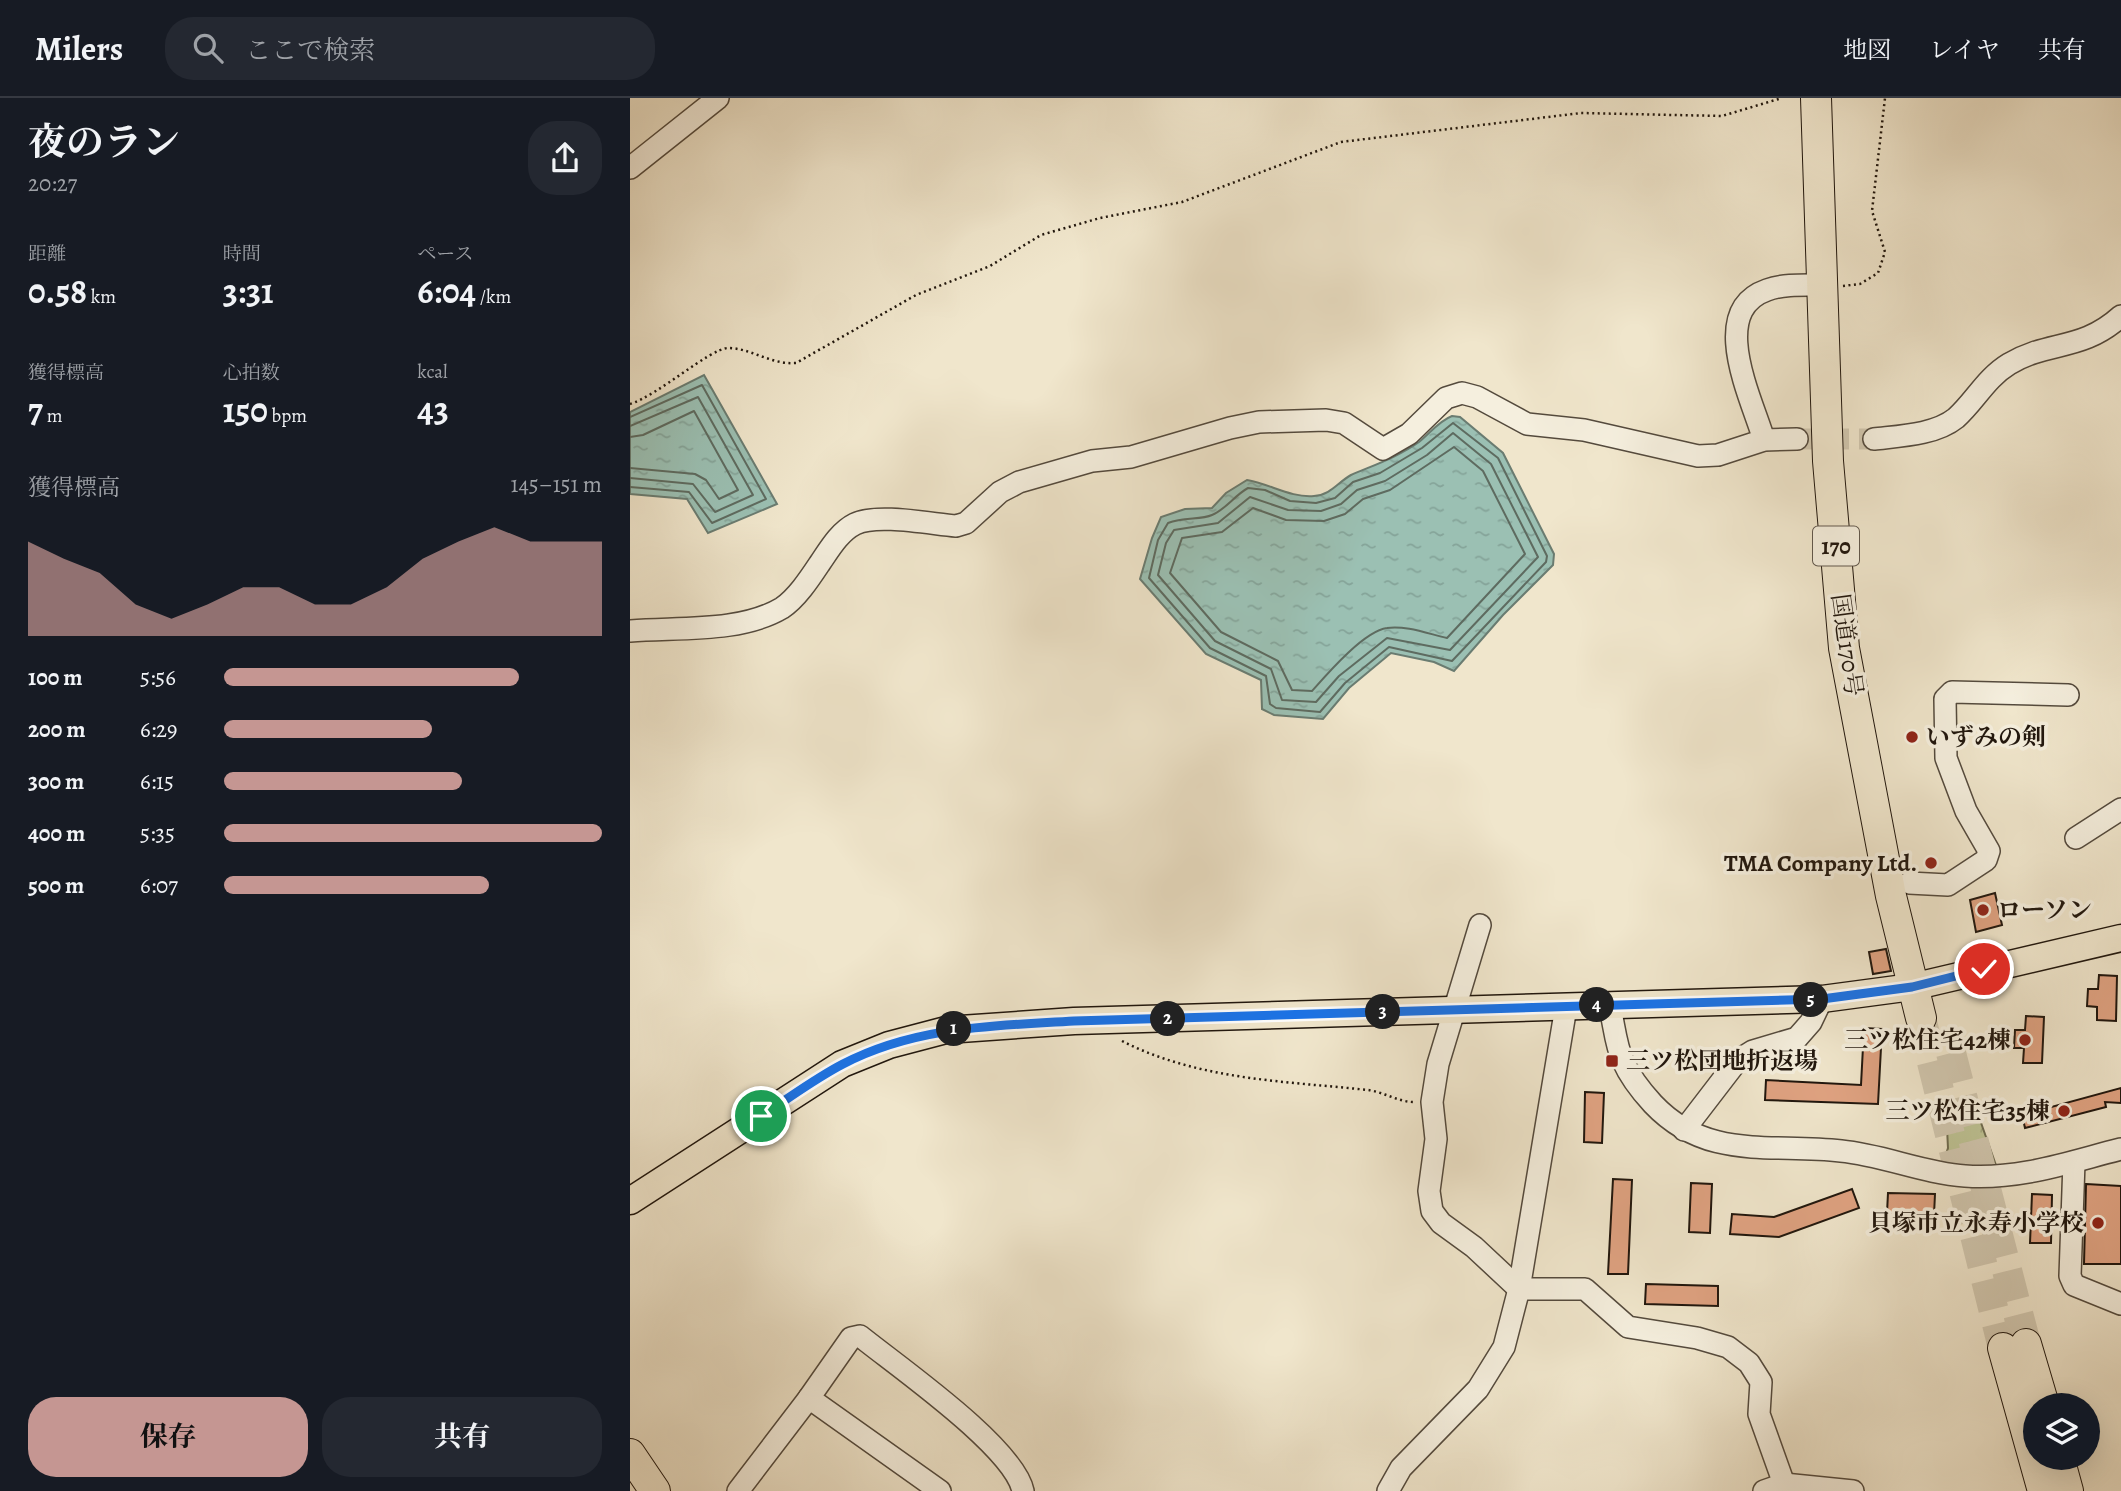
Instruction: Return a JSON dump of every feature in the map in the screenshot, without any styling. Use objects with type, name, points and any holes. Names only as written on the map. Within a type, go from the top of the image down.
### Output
[{"type":"highway","name":"国道170号","points":[[1815,98],[1859,623],[1892,809],[1909,883],[1922,984]]},
{"type":"highway","name":"国道170号","points":[[1835,98],[1828,461],[1844,648],[1891,896],[1931,1017]]},
{"type":"highway","points":[[2024,1393],[2015,1346],[2038,1393]]},
{"type":"highway","points":[[630,1454],[646,1489]]},
{"type":"highway","points":[[2039,1470],[2043,1491]]},
{"type":"highway","points":[[2062,1470],[2068,1491]]},
{"type":"main road","points":[[630,1201],[842,1064],[920,1036],[987,1025],[1822,999],[1922,984],[2121,938]]},
{"type":"street","points":[[630,168],[718,98]]},
{"type":"street","points":[[1764,440],[1734,344],[1736,323],[1742,309],[1766,290],[1830,286]]},
{"type":"street","points":[[1874,439],[1908,435],[1955,418],[1988,380],[2009,364],[2032,354],[2103,333],[2121,316]]},
{"type":"street","points":[[630,631],[738,623],[764,617],[785,606],[810,578],[838,537],[855,524],[873,520],[956,526],[966,523],[1000,492],[1019,482],[1092,461],[1131,457],[1259,422],[1325,420],[1345,424],[1383,449],[1409,434],[1446,398],[1462,393],[1477,397],[1527,424],[1584,430],[1698,456],[1718,455],[1764,440],[1797,439]]},
{"type":"street","points":[[1909,883],[1948,885],[1986,860],[1989,850],[1966,811],[1946,758],[1945,699],[1952,692],[2068,695]]},
{"type":"street","points":[[2076,838],[2121,809]]},
{"type":"street","points":[[1480,925],[1452,1009],[1438,1064],[1432,1102],[1436,1139],[1429,1191],[1432,1211],[1441,1223],[1474,1247],[1519,1289],[1585,1289],[1629,1326],[1697,1338],[1728,1348],[1748,1363],[1761,1382],[1759,1414],[1774,1488],[1853,1491]]},
{"type":"street","points":[[1684,1130],[1737,1061],[1753,1051],[1797,1038],[1811,1022],[1822,999]]},
{"type":"street","points":[[1609,1004],[1622,1060],[1639,1090],[1668,1120],[1702,1140],[1729,1145],[1842,1151],[1964,1176],[2002,1177],[2121,1149]]},
{"type":"street","points":[[1388,1491],[1401,1468],[1478,1389],[1495,1367],[1512,1323],[1566,1007]]},
{"type":"street","points":[[2074,1162],[2070,1276],[2074,1284],[2121,1304]]},
{"type":"street","points":[[738,1491],[851,1338],[860,1336],[961,1416],[1009,1466],[1023,1491]]},
{"type":"street","points":[[809,1398],[940,1491]]},
{"type":"path","points":[[630,404],[663,389],[714,351],[729,348],[781,364],[796,363],[916,295],[990,266],[1041,235],[1100,218],[1182,202],[1341,142],[1581,113],[1651,117],[1722,116],[1782,98]]},
{"type":"path","points":[[1830,286],[1860,284],[1878,273],[1885,252],[1872,211],[1885,98]]},
{"type":"path","points":[[1124,1042],[1176,1063],[1230,1077],[1378,1091],[1406,1102],[1432,1102]]},
{"type":"green space","points":[[1980,1120],[1997,1168],[1943,1163],[1948,1148],[1947,1128]]},
{"type":"water","points":[[704,375],[777,504],[708,533],[687,499],[630,494],[630,412]]},
{"type":"water","points":[[1452,416],[1460,417],[1503,453],[1554,554],[1553,565],[1503,615],[1454,671],[1434,662],[1391,653],[1349,688],[1323,719],[1274,715],[1262,709],[1261,680],[1206,654],[1140,579],[1161,517],[1185,509],[1212,508],[1226,493],[1247,480],[1297,495],[1320,495],[1351,475],[1411,447]]},
{"type":"building","points":[[1995,893],[2002,925],[1976,932],[1970,900]]},
{"type":"building","points":[[1886,949],[1891,971],[1873,974],[1869,952]]},
{"type":"building","points":[[2099,975],[2117,976],[2116,1021],[2097,1020],[2097,1007],[2087,1006],[2088,989],[2098,989]]},
{"type":"building","name":"三ツ松住宅42棟","points":[[2026,1016],[2044,1017],[2042,1063],[2023,1063],[2024,1048],[2014,1048],[2015,1030],[2025,1030]]},
{"type":"building","points":[[1864,1028],[1882,1029],[1878,1104],[1765,1100],[1766,1080],[1861,1085]]},
{"type":"building","name":"三ツ松住宅35棟","points":[[2121,1088],[2121,1103],[2105,1102],[2106,1107],[2025,1128],[2022,1115]]},
{"type":"building","points":[[1585,1092],[1604,1093],[1602,1143],[1584,1142]]},
{"type":"building","points":[[1613,1179],[1632,1180],[1628,1274],[1608,1274]]},
{"type":"building","points":[[1691,1183],[1712,1184],[1710,1233],[1689,1232]]},
{"type":"building","points":[[2086,1184],[2121,1186],[2121,1264],[2084,1264]]},
{"type":"building","points":[[1852,1189],[1859,1208],[1779,1237],[1730,1234],[1732,1214],[1774,1217]]},
{"type":"building","points":[[1888,1193],[1935,1194],[1934,1215],[1887,1213]]},
{"type":"building","points":[[2032,1194],[2052,1195],[2051,1243],[2030,1243]]},
{"type":"building","points":[[1646,1284],[1718,1286],[1718,1306],[1645,1304]]},
{"type":"tunnel","points":[[1797,439],[1874,439]]},
{"type":"tunnel","points":[[1921,1018],[2003,1348]]},
{"type":"tunnel","points":[[1951,1053],[2026,1344]]},
{"type":"place","name":"いずみの剣","points":[[1912,737]]},
{"type":"place","name":"TMA Company Ltd.","points":[[1931,863]]},
{"type":"place","name":"ローソン","points":[[1983,910]]},
{"type":"place","name":"三ツ松住宅42棟","points":[[2025,1040]]},
{"type":"place","name":"三ツ松団地折返場","points":[[1612,1061]]},
{"type":"place","name":"三ツ松住宅35棟","points":[[2064,1111]]},
{"type":"place","name":"貝塚市立永寿小学校","points":[[2098,1223]]},
{"type":"route","points":[[761,1116],[842,1064],[869,1052],[920,1036],[966,1027],[1074,1021],[1822,999],[1912,987],[1984,969]]}]
